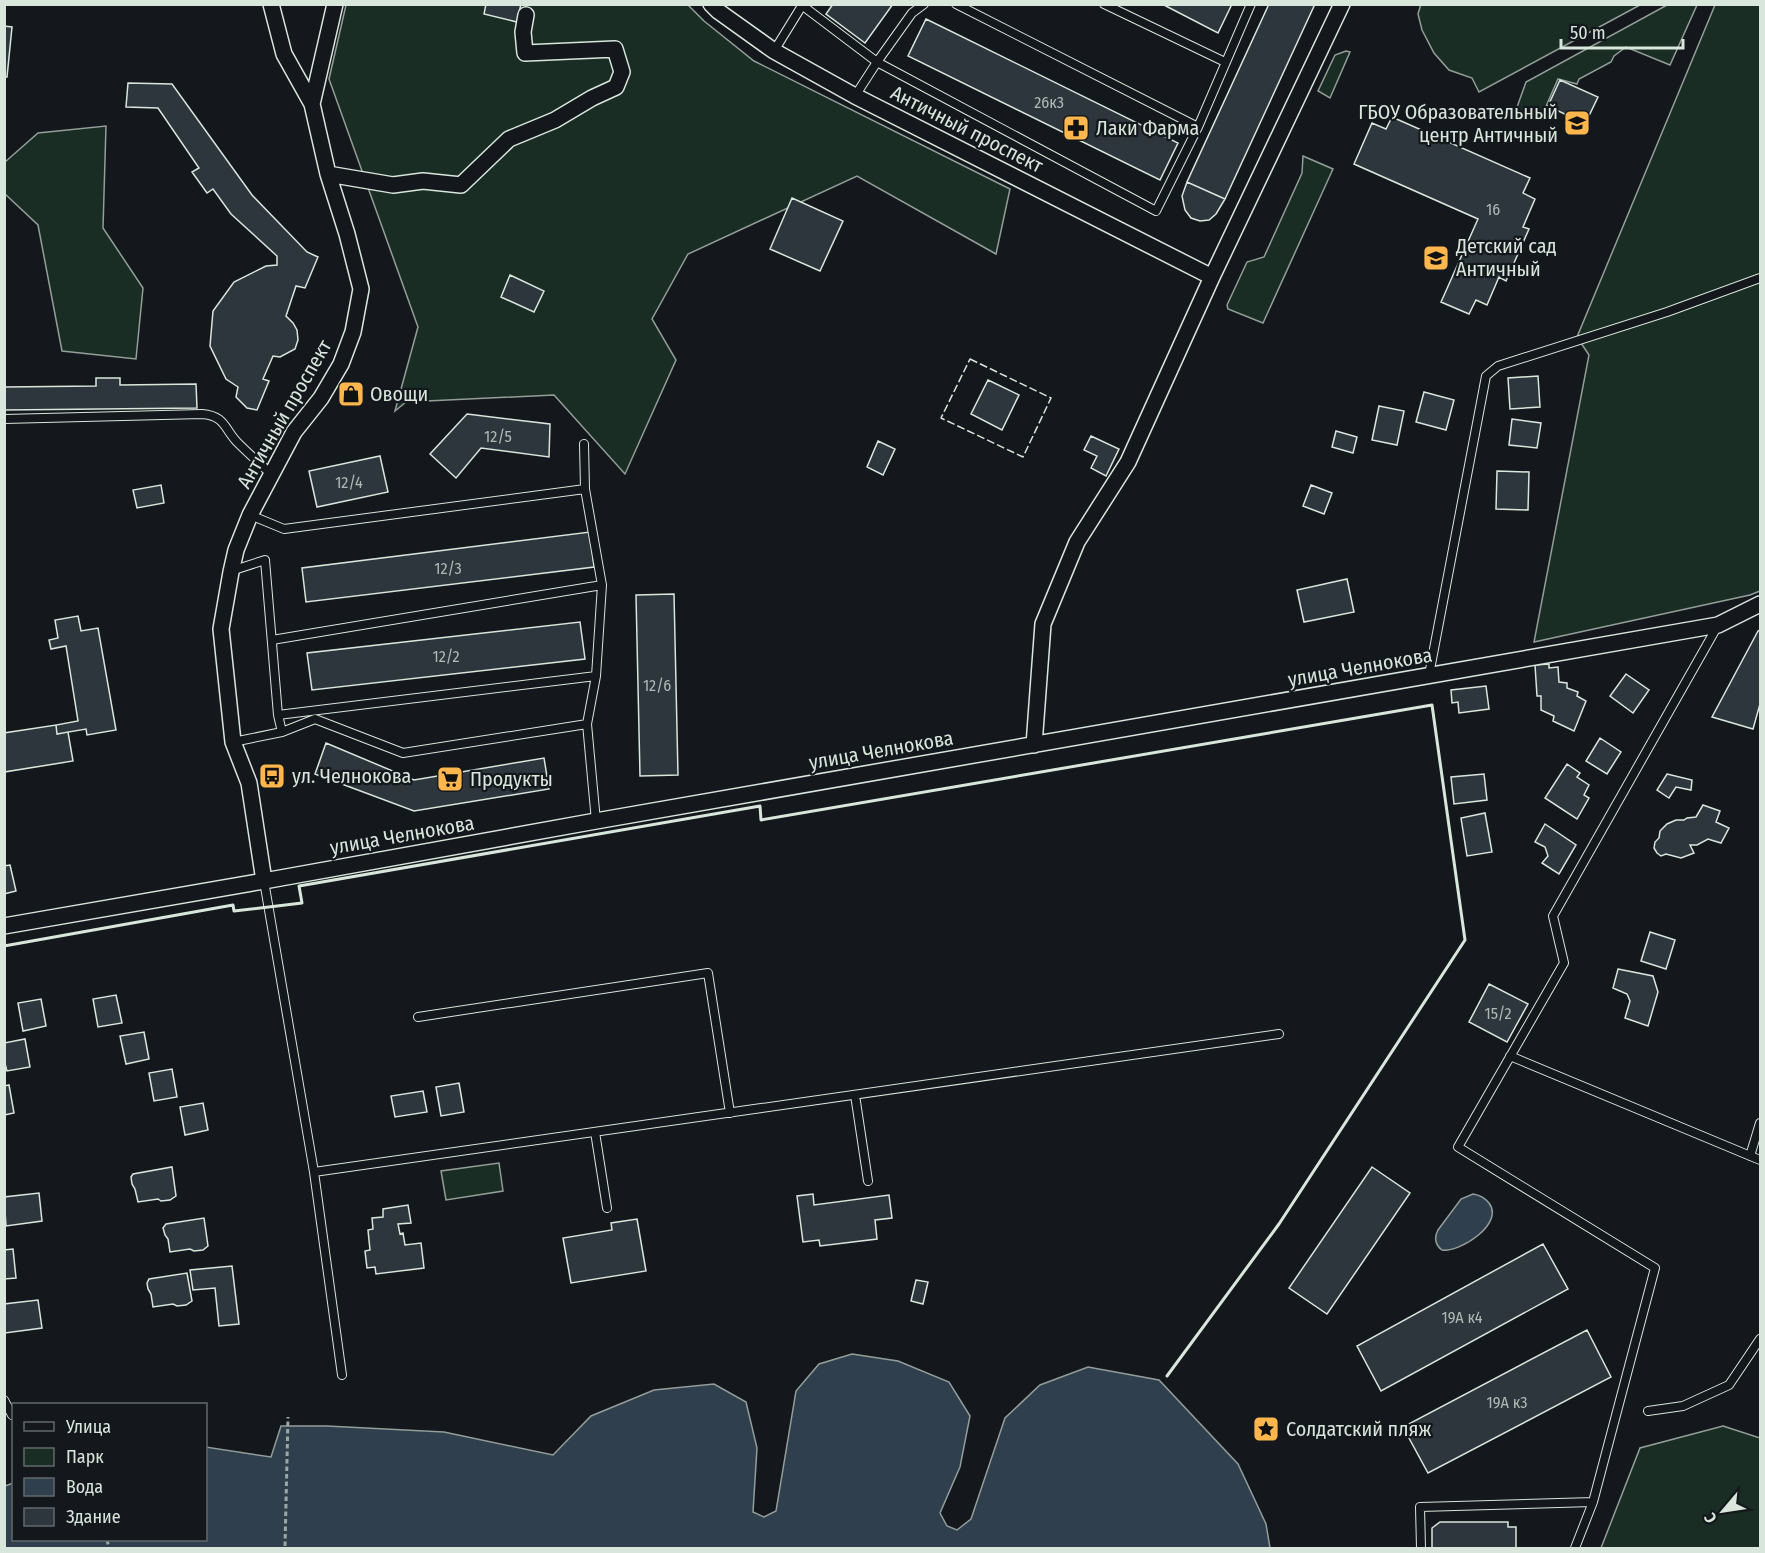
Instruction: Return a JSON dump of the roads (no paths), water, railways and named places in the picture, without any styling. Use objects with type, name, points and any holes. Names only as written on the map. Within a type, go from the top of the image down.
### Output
[{"type":"street","points":[[271,4],[284,54],[312,104]]},
{"type":"street","name":"Античный проспект","points":[[264,881],[249,783],[233,742],[221,629],[236,550],[250,515],[294,432],[321,398],[342,364],[353,332],[361,289],[328,174],[312,104],[334,4]]},
{"type":"street","name":"Античный проспект","points":[[711,4],[774,51],[855,96],[1212,277]]},
{"type":"street","points":[[1034,745],[1043,624],[1077,542],[1128,462],[1212,277],[1342,4]]},
{"type":"street","points":[[328,174],[393,185],[423,181],[461,185],[509,139],[555,120],[616,87],[622,72],[615,49],[525,53],[523,32],[526,15]]},
{"type":"street","name":"улица Челнокова","points":[[6,928],[597,821],[1718,625],[1761,604]]},
{"type":"lane","points":[[855,96],[912,13],[924,4]]},
{"type":"lane","points":[[956,4],[1198,127]]},
{"type":"lane","points":[[1104,4],[1225,62]]},
{"type":"lane","points":[[774,51],[803,5],[877,62],[1156,211],[1198,127],[1251,4]]},
{"type":"lane","points":[[1429,677],[1486,376],[1498,366],[1667,312],[1761,278]]},
{"type":"lane","points":[[4,419],[213,415],[228,427],[235,439],[272,475]]},
{"type":"lane","points":[[584,444],[585,489],[602,585],[596,676],[587,724],[597,821]]},
{"type":"lane","points":[[250,515],[284,529],[585,489]]},
{"type":"lane","points":[[231,572],[265,560],[278,715],[282,732]]},
{"type":"lane","points":[[272,640],[602,585]]},
{"type":"lane","points":[[1575,1548],[1593,1502],[1654,1268],[1458,1147],[1564,963],[1553,916],[1718,625]]},
{"type":"lane","points":[[278,715],[596,676]]},
{"type":"lane","points":[[233,742],[282,732],[315,719],[403,753],[587,724]]},
{"type":"lane","points":[[264,881],[314,1172],[342,1375]]},
{"type":"lane","points":[[418,1017],[708,973],[730,1113]]},
{"type":"lane","points":[[314,1172],[1279,1034]]},
{"type":"lane","points":[[1510,1056],[1761,1160]]},
{"type":"lane","points":[[855,1095],[868,1181]]},
{"type":"lane","points":[[1749,1155],[1761,1123]]},
{"type":"lane","points":[[595,1132],[607,1208]]},
{"type":"lane","points":[[1648,1411],[1683,1406],[1729,1385],[1761,1339]]},
{"type":"lane","points":[[4,1400],[12,1415]]},
{"type":"lane","points":[[1421,1548],[1420,1507],[1593,1502]]},
{"type":"water","points":[[1473,1194],[1489,1203],[1492,1211],[1491,1220],[1478,1236],[1469,1242],[1450,1250],[1442,1250],[1436,1241],[1438,1230],[1461,1199]]},
{"type":"water","points":[[852,1354],[898,1361],[949,1382],[970,1416],[960,1467],[940,1513],[947,1526],[957,1530],[971,1519],[1005,1418],[1040,1385],[1088,1367],[1159,1380],[1238,1464],[1266,1524],[1270,1548],[5,1548],[5,1486],[12,1483],[12,1541],[207,1541],[207,1447],[271,1457],[281,1426],[327,1426],[444,1432],[553,1455],[591,1416],[654,1390],[714,1384],[746,1402],[757,1448],[753,1512],[764,1517],[776,1511],[796,1391],[819,1364]]},
{"type":"place","name":"ГБОУ Образовательный центр Античный","points":[[1577,123]]},
{"type":"place","name":"Лаки Фарма","points":[[1076,128]]},
{"type":"place","name":"Детский сад Античный","points":[[1436,258]]},
{"type":"place","name":"Овощи","points":[[351,394]]},
{"type":"place","name":"ул. Челнокова","points":[[272,776]]},
{"type":"place","name":"Продукты","points":[[450,779]]},
{"type":"place","name":"Солдатский пляж","points":[[1266,1429]]}]
